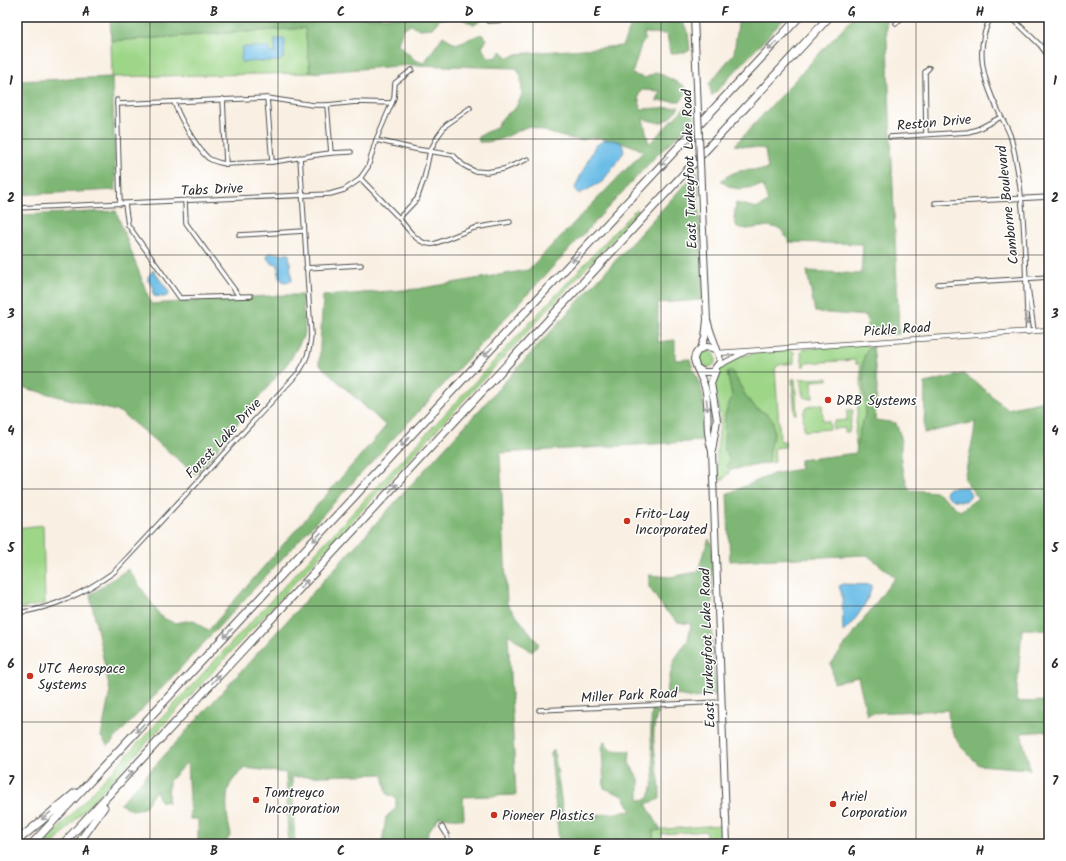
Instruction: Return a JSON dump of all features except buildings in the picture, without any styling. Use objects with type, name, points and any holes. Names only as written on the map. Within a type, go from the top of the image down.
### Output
[{"type":"highway","points":[[32,844],[799,17]]},
{"type":"highway","points":[[63,844],[119,785],[206,688],[830,17]]},
{"type":"highway","points":[[17,841],[64,801],[88,784]]},
{"type":"highway","points":[[78,844],[119,785]]},
{"type":"main road","name":"East Turkeyfoot Lake Road","points":[[694,17],[707,320],[705,338],[701,348]]},
{"type":"main road","name":"East Turkeyfoot Lake Road","points":[[707,320],[717,352]]},
{"type":"main road","points":[[709,347],[717,352],[720,358],[717,368],[704,372],[697,367],[694,359],[701,348],[709,347]]},
{"type":"main road","name":"East Turkeyfoot Lake Road","points":[[697,367],[705,389],[708,406],[708,441],[712,451]]},
{"type":"main road","name":"East Turkeyfoot Lake Road","points":[[717,368],[711,383],[717,420],[712,451],[727,844]]},
{"type":"street","points":[[488,21],[582,17]]},
{"type":"street","points":[[896,23],[903,17]]},
{"type":"street","points":[[982,17],[990,19]]},
{"type":"street","points":[[1011,17],[1040,45],[1049,57]]},
{"type":"street","name":"Camborne Boulevard","points":[[990,19],[983,37],[982,67],[986,85],[1011,139],[1020,198],[1028,332]]},
{"type":"street","points":[[926,134],[925,72],[929,68]]},
{"type":"street","name":"Tabs Drive","points":[[17,208],[303,196],[330,194],[344,190],[360,178],[368,167],[376,140],[394,98],[395,83],[412,70]]},
{"type":"street","points":[[251,296],[180,298],[128,225],[123,204],[117,102],[174,102],[267,98],[313,105],[356,102],[392,103]]},
{"type":"street","points":[[267,98],[272,162]]},
{"type":"street","points":[[223,99],[226,164]]},
{"type":"street","points":[[174,102],[180,119],[208,158],[215,162],[226,164],[272,162],[331,153],[351,152]]},
{"type":"street","points":[[327,105],[331,153]]},
{"type":"street","points":[[398,218],[416,199],[421,190],[430,151],[446,126],[470,108]]},
{"type":"street","name":"Reston Drive","points":[[890,137],[968,132],[978,129],[1001,117]]},
{"type":"street","points":[[376,140],[453,155],[463,165],[474,171],[488,172],[504,169],[528,159]]},
{"type":"street","name":"Forest Lake Drive","points":[[17,613],[42,608],[72,598],[98,584],[114,572],[299,372],[305,362],[310,348],[311,335],[300,157]]},
{"type":"street","points":[[360,178],[420,242],[427,245],[434,244],[474,228],[510,222]]},
{"type":"street","points":[[935,204],[1049,197]]},
{"type":"street","points":[[185,201],[186,223],[239,296]]},
{"type":"street","points":[[239,235],[304,231]]},
{"type":"street","points":[[306,268],[361,265]]},
{"type":"street","points":[[938,284],[1049,277]]},
{"type":"street","name":"Camborne Boulevard","points":[[1026,279],[1029,287],[1034,331]]},
{"type":"street","name":"Pickle Road","points":[[717,352],[1049,330]]},
{"type":"street","name":"Pickle Road","points":[[717,368],[746,351]]},
{"type":"street","name":"Miller Park Road","points":[[539,710],[721,702]]},
{"type":"street","points":[[442,827],[447,835],[448,844]]},
{"type":"green space","points":[[110,17],[453,17],[440,19],[432,28],[420,29],[411,25],[403,28],[398,44],[415,60],[424,63],[443,36],[456,44],[482,34],[487,39],[482,48],[487,56],[496,58],[501,51],[509,58],[517,54],[622,46],[633,21],[680,17],[688,33],[690,50],[685,53],[670,53],[667,34],[644,33],[645,40],[641,45],[632,74],[645,78],[657,72],[684,86],[686,93],[681,101],[656,101],[661,91],[641,90],[638,97],[641,109],[679,107],[670,118],[660,123],[643,119],[649,144],[693,99],[694,121],[655,157],[108,746],[101,737],[110,691],[90,595],[128,569],[161,617],[174,623],[193,620],[208,631],[386,426],[319,364],[323,296],[417,289],[528,270],[643,152],[634,146],[620,142],[592,138],[581,140],[573,139],[529,126],[493,141],[479,142],[478,137],[496,127],[504,116],[515,109],[522,95],[521,76],[517,68],[410,65],[310,73],[305,28],[111,41]]},
{"type":"green space","points":[[459,17],[487,17],[474,25]]},
{"type":"green space","points":[[739,17],[786,17],[712,96],[709,84],[734,53]]},
{"type":"green space","points":[[853,17],[886,17],[899,334],[868,334],[867,316],[815,312],[807,271],[861,274],[863,244],[789,242],[781,229],[768,226],[747,229],[737,227],[734,219],[736,203],[758,208],[768,202],[763,186],[737,189],[721,181],[727,176],[738,171],[768,169],[765,149],[735,145]]},
{"type":"green space","points":[[305,28],[310,73],[112,77],[111,41]]},
{"type":"green space","points":[[112,77],[116,190],[17,195],[17,81]]},
{"type":"green space","points":[[697,171],[704,300],[658,303],[658,342],[675,340],[675,360],[690,359],[701,387],[703,397],[704,441],[500,453],[507,604],[539,644],[532,652],[508,634],[516,795],[463,797],[464,819],[439,817],[428,832],[427,842],[437,842],[437,844],[382,844],[386,817],[396,808],[396,798],[387,794],[383,774],[292,777],[295,844],[288,844],[286,773],[246,768],[234,779],[230,784],[227,798],[231,834],[225,844],[198,844],[198,819],[190,819],[187,762],[169,781],[168,802],[160,801],[156,790],[144,808],[132,810],[120,804]]},
{"type":"green space","points":[[636,209],[639,211],[53,844],[44,844]]},
{"type":"green space","points":[[116,211],[151,304],[302,295],[305,333],[291,359],[196,474],[120,412],[17,386],[17,215]]},
{"type":"green space","points":[[864,344],[869,347],[863,362],[866,405],[864,422],[857,449],[855,430],[858,397],[862,396],[860,364],[856,364],[855,360],[805,363],[803,367],[801,352],[803,349]]},
{"type":"green space","points":[[873,345],[877,388],[875,420],[896,423],[901,437],[901,464],[909,490],[937,492],[960,511],[978,498],[964,479],[974,434],[975,422],[924,433],[925,383],[963,374],[977,383],[1007,409],[1049,400],[1049,630],[1022,629],[1016,702],[1049,701],[1049,731],[1021,733],[1030,769],[979,765],[960,746],[949,725],[948,710],[870,713],[867,715],[858,677],[834,683],[831,664],[895,577],[867,555],[730,561],[727,494],[773,474],[800,469],[800,460],[856,453],[860,429],[866,411],[863,375],[864,356],[868,349]]},
{"type":"green space","points":[[790,349],[794,352],[794,363],[778,365],[775,369],[780,441],[785,441],[785,447],[774,448],[775,462],[769,463],[770,444],[774,436],[773,420],[768,415],[756,408],[747,398],[732,371],[727,372],[732,396],[725,415],[724,451],[730,460],[727,466],[731,470],[723,480],[720,479],[717,465],[720,422],[714,385],[716,374],[722,366],[732,360],[756,353]]},
{"type":"green space","points":[[708,351],[715,356],[716,359],[711,366],[708,367],[701,362],[700,359],[705,352]]},
{"type":"green space","points":[[732,371],[747,398],[756,408],[768,415],[773,420],[774,436],[770,444],[769,463],[731,470],[727,466],[730,460],[724,451],[725,415],[732,396],[727,372]]},
{"type":"green space","points":[[828,378],[828,380],[812,381],[813,398],[803,396],[800,379]]},
{"type":"green space","points":[[792,379],[795,379],[797,413],[795,415]]},
{"type":"green space","points":[[822,404],[823,421],[829,421],[830,429],[804,431],[803,414],[806,408]]},
{"type":"green space","points":[[847,410],[853,410],[849,432],[845,432],[845,428],[833,429],[832,424],[835,423],[835,421],[847,420]]},
{"type":"green space","points":[[43,525],[45,604],[17,609],[17,528]]},
{"type":"green space","points":[[709,539],[712,545],[712,647],[715,696],[693,698],[666,693],[674,660],[688,640],[691,624],[677,622],[664,609],[649,587],[649,575],[670,577],[698,572]]},
{"type":"green space","points":[[652,709],[658,712],[655,723],[654,745],[660,788],[660,799],[646,804],[661,830],[653,831],[654,844],[559,844],[551,753],[554,750],[564,819],[632,811],[623,796],[604,788],[602,749],[604,741],[610,750],[630,751],[629,763],[639,779],[639,800],[648,799],[654,776],[651,737]]},
{"type":"green space","points":[[722,825],[723,844],[712,844],[711,837],[707,836],[706,831],[661,834],[662,843],[673,842],[674,844],[654,844],[653,830]]},
{"type":"water","points":[[275,39],[285,39],[284,58],[279,61],[241,62],[242,47],[269,47],[271,53],[275,53]]},
{"type":"water","points":[[605,140],[614,140],[622,143],[624,152],[602,182],[579,194],[575,188],[577,183],[595,146]]},
{"type":"water","points":[[268,254],[289,254],[292,281],[284,282],[279,278],[278,264],[271,263],[267,258]]},
{"type":"water","points":[[153,270],[169,292],[169,295],[164,297],[154,296],[154,288],[148,281],[148,277]]},
{"type":"water","points":[[967,487],[971,495],[966,501],[951,499],[945,492],[949,488]]},
{"type":"water","points":[[842,584],[872,585],[868,598],[861,611],[843,632],[842,595],[839,586]]},
{"type":"place","name":"DRB Systems","points":[[828,400]]},
{"type":"place","name":"Frito-Lay Incorporated","points":[[627,521]]},
{"type":"place","name":"UTC Aerospace Systems","points":[[30,676]]},
{"type":"place","name":"Tomtreyco Incorporation","points":[[256,800]]},
{"type":"place","name":"Ariel Corporation","points":[[833,804]]},
{"type":"place","name":"Pioneer Plastics","points":[[494,815]]}]
